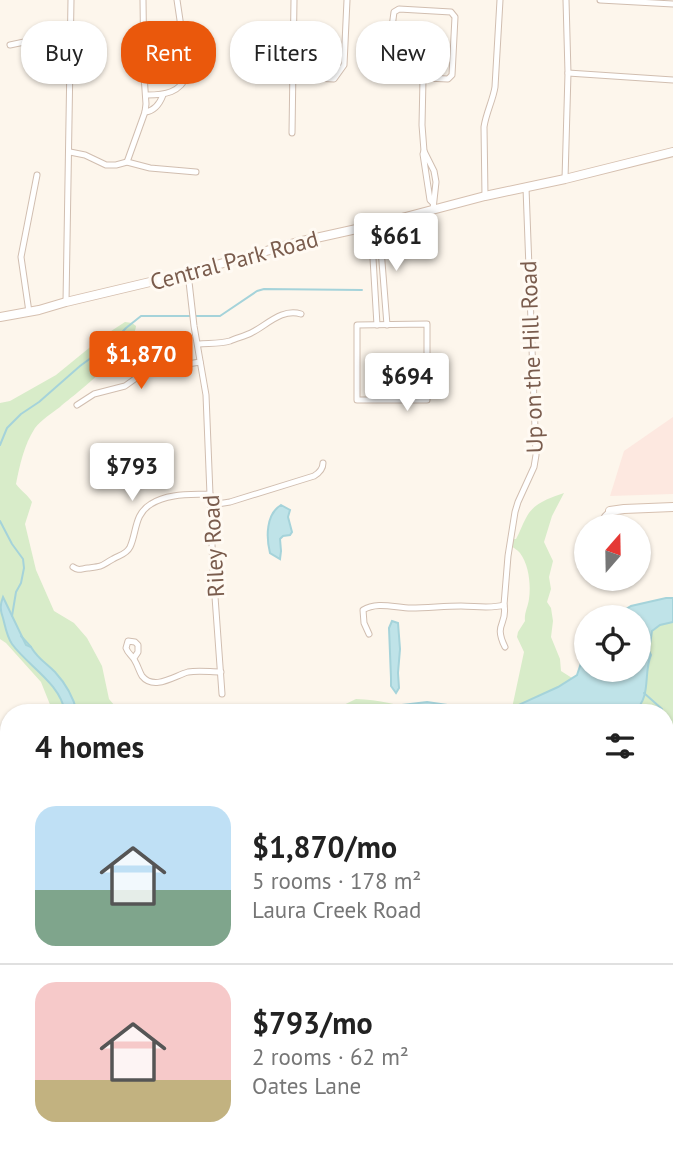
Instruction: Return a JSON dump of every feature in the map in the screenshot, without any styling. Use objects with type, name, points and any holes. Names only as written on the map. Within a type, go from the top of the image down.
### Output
[{"type":"street","points":[[71,0],[71,21]]},
{"type":"street","points":[[127,162],[145,112],[147,95],[144,75],[143,0]]},
{"type":"street","points":[[147,95],[163,95],[178,89],[188,74],[177,0]]},
{"type":"street","points":[[294,0],[294,21]]},
{"type":"street","points":[[342,68],[347,0]]},
{"type":"street","points":[[485,196],[484,127],[495,87],[500,0]]},
{"type":"street","points":[[565,179],[568,73],[566,0]]},
{"type":"street","points":[[600,0],[673,4]]},
{"type":"street","points":[[398,9],[451,12],[455,18],[452,75],[449,79],[423,79],[400,74],[391,27],[394,12],[398,9]]},
{"type":"street","points":[[10,45],[21,43]]},
{"type":"street","points":[[568,73],[673,80]]},
{"type":"street","points":[[66,302],[71,84]]},
{"type":"street","points":[[292,133],[293,84]]},
{"type":"street","points":[[423,84],[424,151],[434,171],[436,182],[433,206]]},
{"type":"street","points":[[145,112],[156,108],[163,95]]},
{"type":"street","points":[[70,152],[85,155],[106,165],[127,162],[150,168],[196,172]]},
{"type":"street","name":"Central Park Road","points":[[0,317],[188,273],[433,206],[526,188],[673,152]]},
{"type":"street","points":[[29,312],[22,257],[37,174]]},
{"type":"street","name":"Up on the Hill Road","points":[[505,646],[499,629],[506,613],[504,605],[508,556],[518,502],[534,467],[536,455],[526,188]]},
{"type":"street","points":[[375,224],[387,325]]},
{"type":"street","points":[[375,224],[377,325]]},
{"type":"street","name":"Riley Road","points":[[188,273],[206,395],[222,694]]},
{"type":"street","points":[[198,344],[228,342],[287,313],[293,311],[301,314]]},
{"type":"street","points":[[426,324],[427,400],[357,400],[356,325],[377,325],[426,324]]},
{"type":"street","points":[[76,405],[94,394],[125,386],[153,367],[200,362]]},
{"type":"street","points":[[211,505],[230,502],[314,476],[319,473],[323,463]]},
{"type":"street","points":[[73,567],[80,570],[98,568],[125,554],[130,547],[136,522],[150,504],[173,496],[210,494]]},
{"type":"street","points":[[607,514],[610,511],[673,507]]},
{"type":"street","points":[[369,634],[363,617],[363,610],[368,607],[504,605]]},
{"type":"street","points":[[134,658],[143,678],[154,683],[184,673],[221,672]]},
{"type":"shaded area","points":[[673,417],[673,494],[610,496],[624,451]]},
{"type":"green space","points":[[125,322],[136,326],[133,335],[116,358],[35,428],[25,448],[16,484],[32,502],[25,524],[36,570],[54,611],[74,623],[87,638],[102,666],[109,699],[113,704],[50,704],[41,682],[0,639],[0,403],[10,401],[56,375]]},
{"type":"green space","points":[[564,493],[552,516],[544,542],[553,561],[547,602],[553,621],[551,637],[560,659],[561,671],[572,678],[521,704],[513,704],[524,652],[517,637],[525,621],[530,588],[523,558],[507,542],[516,539],[529,513],[542,502]]},
{"type":"green space","points":[[673,622],[673,704],[641,704],[646,682],[651,682],[652,631],[660,625]]},
{"type":"green space","points":[[356,699],[393,704],[346,704]]},
{"type":"water","points":[[281,505],[290,510],[288,517],[292,532],[280,539],[280,559],[270,553],[268,533],[272,514]]},
{"type":"water","points":[[3,597],[26,645],[63,681],[74,704],[63,704],[57,692],[12,644],[7,635],[1,605]]},
{"type":"water","points":[[673,598],[673,622],[660,625],[652,631],[651,638],[651,605],[635,605]]},
{"type":"water","points":[[392,621],[398,623],[400,649],[399,688],[396,693],[391,686],[389,628]]},
{"type":"water","points":[[574,677],[574,682],[646,682],[641,704],[521,704]]},
{"type":"waterway","points":[[195,316],[220,316],[264,289],[362,290]]},
{"type":"waterway","points":[[0,445],[7,428],[21,414],[114,341],[141,316],[190,316]]},
{"type":"waterway","points":[[0,521],[23,559],[24,568],[12,616]]},
{"type":"waterway","points":[[21,636],[31,647]]},
{"type":"waterway","points":[[644,693],[656,704]]}]
